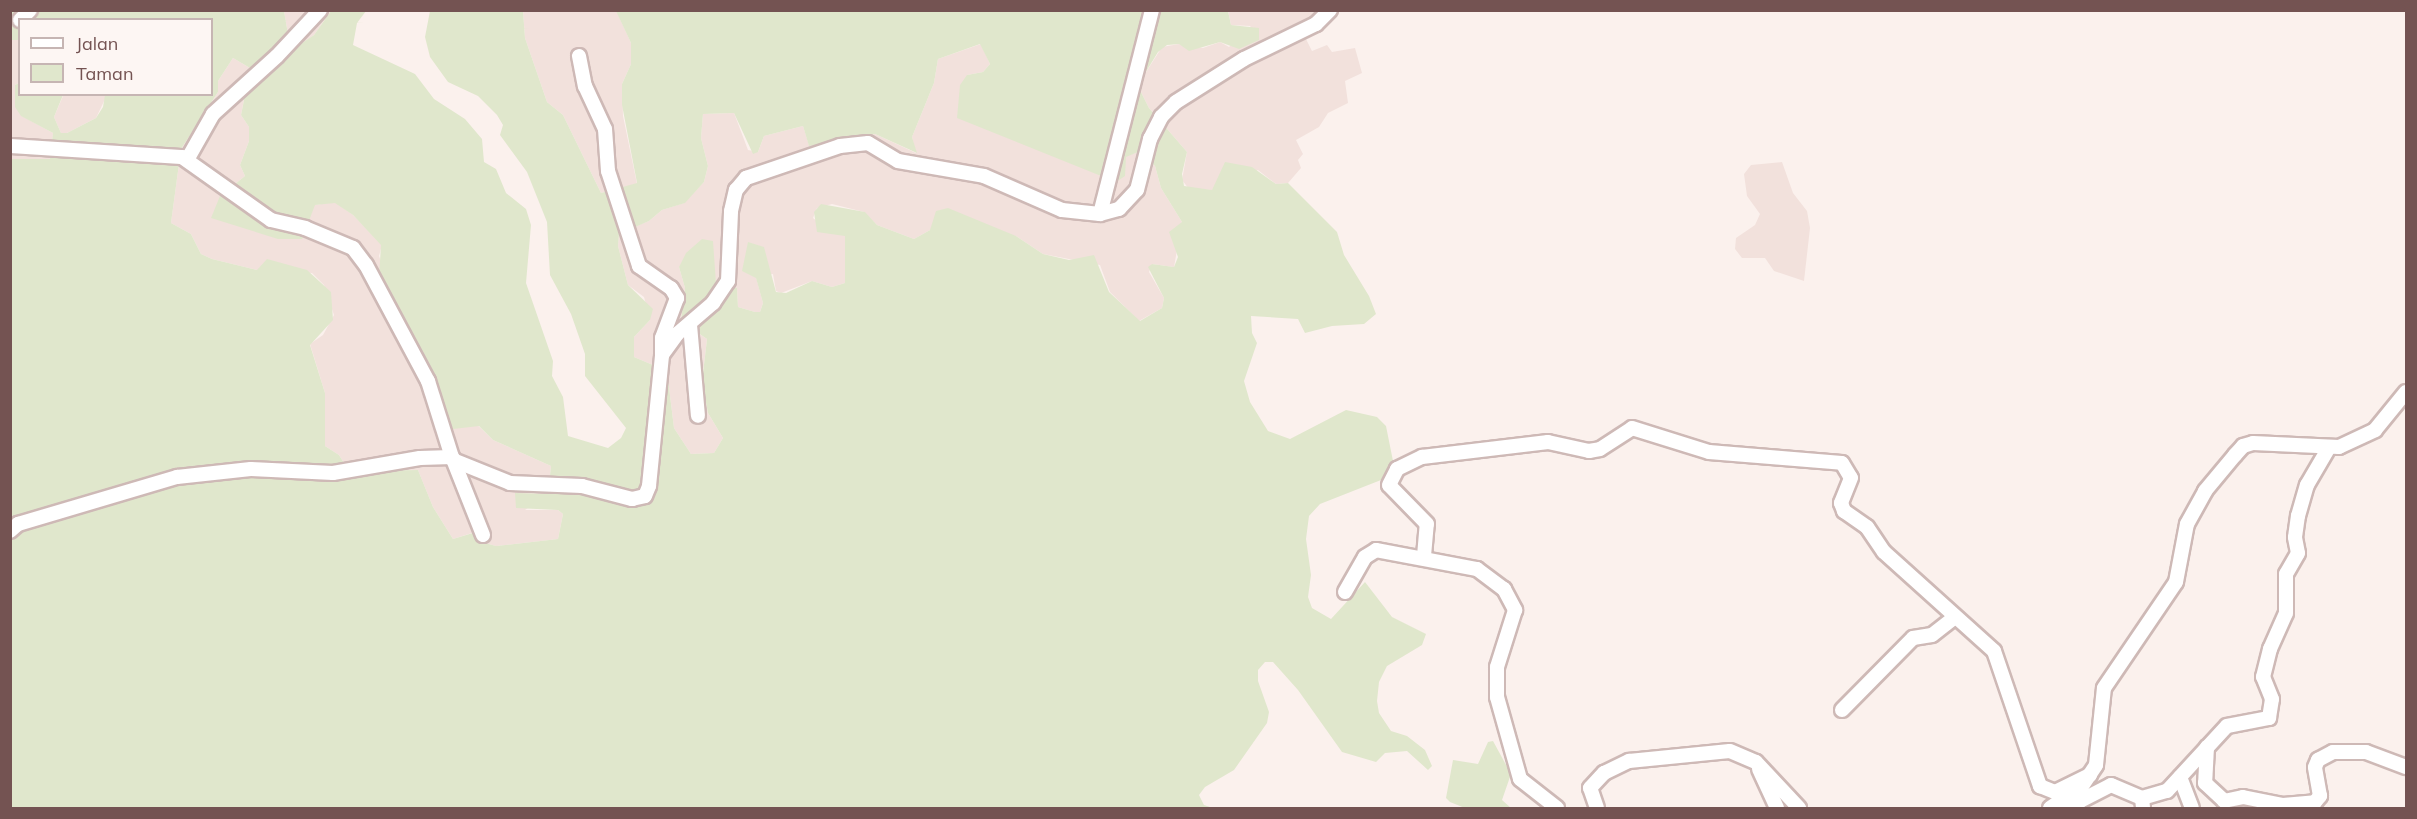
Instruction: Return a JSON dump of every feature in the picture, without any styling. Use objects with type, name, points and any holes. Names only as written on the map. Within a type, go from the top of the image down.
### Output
[{"type":"street","points":[[188,160],[213,114],[277,56],[320,10]]},
{"type":"street","points":[[1100,214],[1152,10]]},
{"type":"street","points":[[662,355],[677,334],[713,303],[728,281],[731,211],[740,183],[840,146],[868,142],[904,163],[984,176],[1062,210],[1100,214],[1119,209],[1130,201],[1137,190],[1150,139],[1161,117],[1176,102],[1244,59],[1316,24],[1330,10]]},
{"type":"street","points":[[10,531],[18,524],[177,477],[251,469],[333,473],[420,458],[453,459],[510,483],[582,486],[632,499],[645,496],[649,486],[662,338],[677,298],[671,288],[639,266],[608,171],[605,129],[585,86],[579,56]]},
{"type":"street","points":[[10,146],[149,153],[188,160],[272,220],[305,228],[353,248],[366,265],[428,381],[453,459],[483,535]]},
{"type":"street","points":[[690,325],[698,416]]},
{"type":"street","points":[[2051,808],[2090,775],[2096,765],[2104,688],[2113,669],[2176,582],[2182,536],[2205,491],[2248,444],[2328,449],[2375,430],[2406,392]]},
{"type":"street","points":[[1424,556],[1427,524],[1423,516],[1390,490],[1390,481],[1397,469],[1422,457],[1548,442],[1589,451],[1600,449],[1632,428],[1709,452],[1842,463],[1851,478],[1841,503],[1844,511],[1867,527],[1884,552],[1954,618],[1982,637],[1994,651],[2040,786],[2055,792],[2090,775]]},
{"type":"street","points":[[2051,808],[2080,801],[2105,786],[2129,790],[2142,803],[2162,795],[2227,726],[2265,720],[2272,712],[2272,699],[2263,682],[2264,668],[2286,613],[2285,583],[2288,567],[2297,560],[2296,526],[2303,493],[2328,449]]},
{"type":"street","points":[[1345,592],[1372,550],[1424,556],[1477,569],[1512,599],[1515,615],[1497,667],[1497,698],[1520,779],[1557,808]]},
{"type":"street","points":[[1842,710],[1913,638],[1932,635],[1954,618]]},
{"type":"street","points":[[2207,745],[2203,774],[2205,783],[2226,805],[2243,797],[2283,805],[2315,802],[2320,796],[2314,767],[2318,760],[2333,752],[2366,752],[2406,767]]},
{"type":"street","points":[[1597,808],[1590,788],[1604,773],[1629,761],[1730,751],[1756,762],[1799,808]]},
{"type":"street","points":[[1756,762],[1778,808]]},
{"type":"street","points":[[2180,777],[2192,808]]},
{"type":"shaded area","points":[[616,10],[631,43],[631,64],[622,84],[623,116],[637,184],[601,193],[563,115],[547,102],[525,38],[523,11]]},
{"type":"shaded area","points":[[1228,10],[1323,11],[1310,24],[1306,39],[1312,51],[1327,45],[1332,52],[1355,48],[1362,73],[1345,81],[1348,103],[1328,113],[1319,127],[1296,140],[1303,154],[1298,160],[1301,168],[1288,183],[1276,184],[1258,170],[1212,190],[1189,189],[1182,180],[1187,152],[1149,108],[1141,92],[1141,80],[1162,47],[1179,44],[1203,48],[1220,42],[1229,47],[1251,26],[1231,25]]},
{"type":"shaded area","points":[[284,11],[331,11],[314,35],[296,48],[288,34]]},
{"type":"shaded area","points":[[10,40],[18,40],[18,84],[15,85],[22,116],[53,133],[51,159],[11,159]]},
{"type":"shaded area","points":[[981,44],[990,64],[983,72],[967,75],[1089,170],[1116,182],[1126,156],[1138,152],[1155,166],[1161,188],[1182,222],[1174,267],[1152,264],[1149,272],[1164,298],[1162,308],[1139,321],[1110,292],[1100,265],[1043,254],[1016,236],[930,230],[914,239],[877,225],[864,212],[832,204],[817,208],[813,218],[831,232],[845,235],[845,283],[832,287],[812,281],[781,293],[776,291],[773,274],[756,277],[763,303],[760,312],[755,312],[738,307],[737,288],[716,283],[713,266],[679,267],[685,288],[681,321],[707,339],[702,382],[708,413],[723,438],[714,453],[691,454],[674,428],[667,371],[634,357],[634,337],[650,320],[644,297],[628,285],[618,246],[619,233],[649,221],[662,210],[684,203],[704,182],[708,166],[701,138],[703,114],[734,113],[748,150],[758,152],[764,136],[803,126],[809,145],[875,134],[916,153],[912,137],[934,83],[938,59]]},
{"type":"shaded area","points":[[233,58],[250,68],[241,115],[249,127],[249,141],[240,165],[245,176],[220,196],[315,205],[335,202],[353,215],[382,245],[379,256],[402,321],[436,385],[493,440],[551,466],[548,494],[525,510],[558,510],[563,514],[558,539],[496,546],[485,543],[475,532],[453,539],[433,507],[418,470],[349,471],[339,455],[325,446],[325,393],[310,344],[323,335],[334,315],[324,285],[312,273],[257,270],[212,259],[201,254],[191,234],[171,223],[181,149],[218,92],[218,81]]},
{"type":"shaded area","points":[[63,96],[106,97],[96,118],[67,133],[61,133],[54,117]]},
{"type":"shaded area","points":[[1782,162],[1793,193],[1807,211],[1810,228],[1804,281],[1774,271],[1765,258],[1742,258],[1735,249],[1736,238],[1755,225],[1760,214],[1747,196],[1744,174],[1751,165]]},
{"type":"green space","points":[[11,11],[284,11],[288,34],[296,47],[314,35],[331,11],[366,11],[357,23],[353,45],[415,74],[434,99],[465,119],[482,139],[484,162],[496,169],[506,193],[526,209],[531,225],[526,283],[553,361],[552,376],[563,397],[568,436],[608,448],[621,438],[626,428],[585,376],[585,354],[571,314],[550,275],[547,222],[527,172],[500,135],[503,125],[497,115],[478,96],[448,82],[430,57],[425,37],[430,11],[523,11],[525,38],[547,102],[563,115],[601,193],[637,183],[622,105],[622,84],[631,64],[631,43],[616,11],[1228,11],[1231,25],[1259,28],[1259,40],[1239,49],[1220,42],[1189,51],[1179,44],[1167,45],[1158,52],[1141,80],[1141,92],[1149,108],[1187,152],[1182,174],[1184,186],[1212,190],[1225,162],[1252,167],[1276,184],[1288,183],[1337,232],[1344,255],[1369,296],[1376,314],[1364,324],[1332,326],[1305,333],[1298,319],[1251,316],[1252,333],[1257,343],[1244,381],[1250,402],[1268,431],[1290,439],[1346,410],[1377,417],[1386,426],[1393,461],[1381,480],[1320,504],[1309,516],[1306,539],[1311,575],[1308,597],[1312,608],[1331,619],[1365,582],[1392,617],[1426,634],[1422,645],[1387,666],[1379,682],[1377,701],[1379,713],[1391,731],[1407,736],[1425,750],[1432,766],[1428,770],[1407,751],[1385,753],[1376,762],[1342,752],[1298,690],[1273,662],[1265,662],[1258,670],[1258,681],[1269,712],[1267,723],[1234,770],[1205,787],[1199,795],[1204,805],[1213,808],[11,808],[10,159],[50,159],[53,133],[21,116],[15,107],[15,85],[18,84],[18,96],[63,96],[54,117],[61,133],[67,133],[96,118],[103,107],[105,96],[213,96],[213,18],[18,18],[18,40],[11,40]],"holes":[[[980,44],[990,64],[983,72],[967,75],[960,85],[957,118],[1116,182],[1125,176],[1126,157],[1138,152],[1155,166],[1161,188],[1182,222],[1169,232],[1178,257],[1174,267],[1152,264],[1148,267],[1164,298],[1162,308],[1140,321],[1109,292],[1094,255],[1069,260],[1043,254],[1016,236],[948,208],[936,211],[930,230],[914,239],[877,225],[865,212],[821,204],[814,212],[817,232],[845,236],[845,283],[832,287],[812,281],[786,293],[776,292],[764,247],[748,242],[742,271],[756,278],[763,303],[760,312],[738,307],[737,288],[716,283],[713,241],[702,239],[686,253],[679,267],[685,288],[681,321],[707,339],[702,382],[708,413],[723,438],[714,453],[691,454],[674,428],[667,371],[634,357],[634,337],[650,320],[653,309],[628,285],[618,246],[619,234],[649,221],[662,210],[685,203],[704,182],[708,166],[701,138],[703,114],[734,113],[753,154],[758,152],[764,136],[803,126],[809,146],[875,134],[917,153],[912,137],[934,83],[938,59]],[[233,58],[250,68],[236,89],[244,100],[241,115],[249,127],[249,141],[240,165],[245,176],[220,196],[211,218],[278,239],[302,239],[315,205],[335,203],[353,215],[381,245],[379,277],[425,360],[453,429],[479,426],[493,440],[551,466],[548,494],[515,493],[516,508],[558,510],[563,514],[558,539],[496,546],[485,543],[476,532],[453,539],[433,507],[418,470],[349,471],[339,455],[325,446],[325,393],[310,345],[333,320],[331,292],[307,270],[267,259],[257,270],[212,259],[201,254],[191,234],[171,223],[181,149],[218,92],[218,81]]]},
{"type":"green space","points":[[1493,741],[1511,774],[1502,800],[1511,808],[1465,808],[1450,802],[1446,798],[1453,760],[1478,764],[1488,742]]}]
